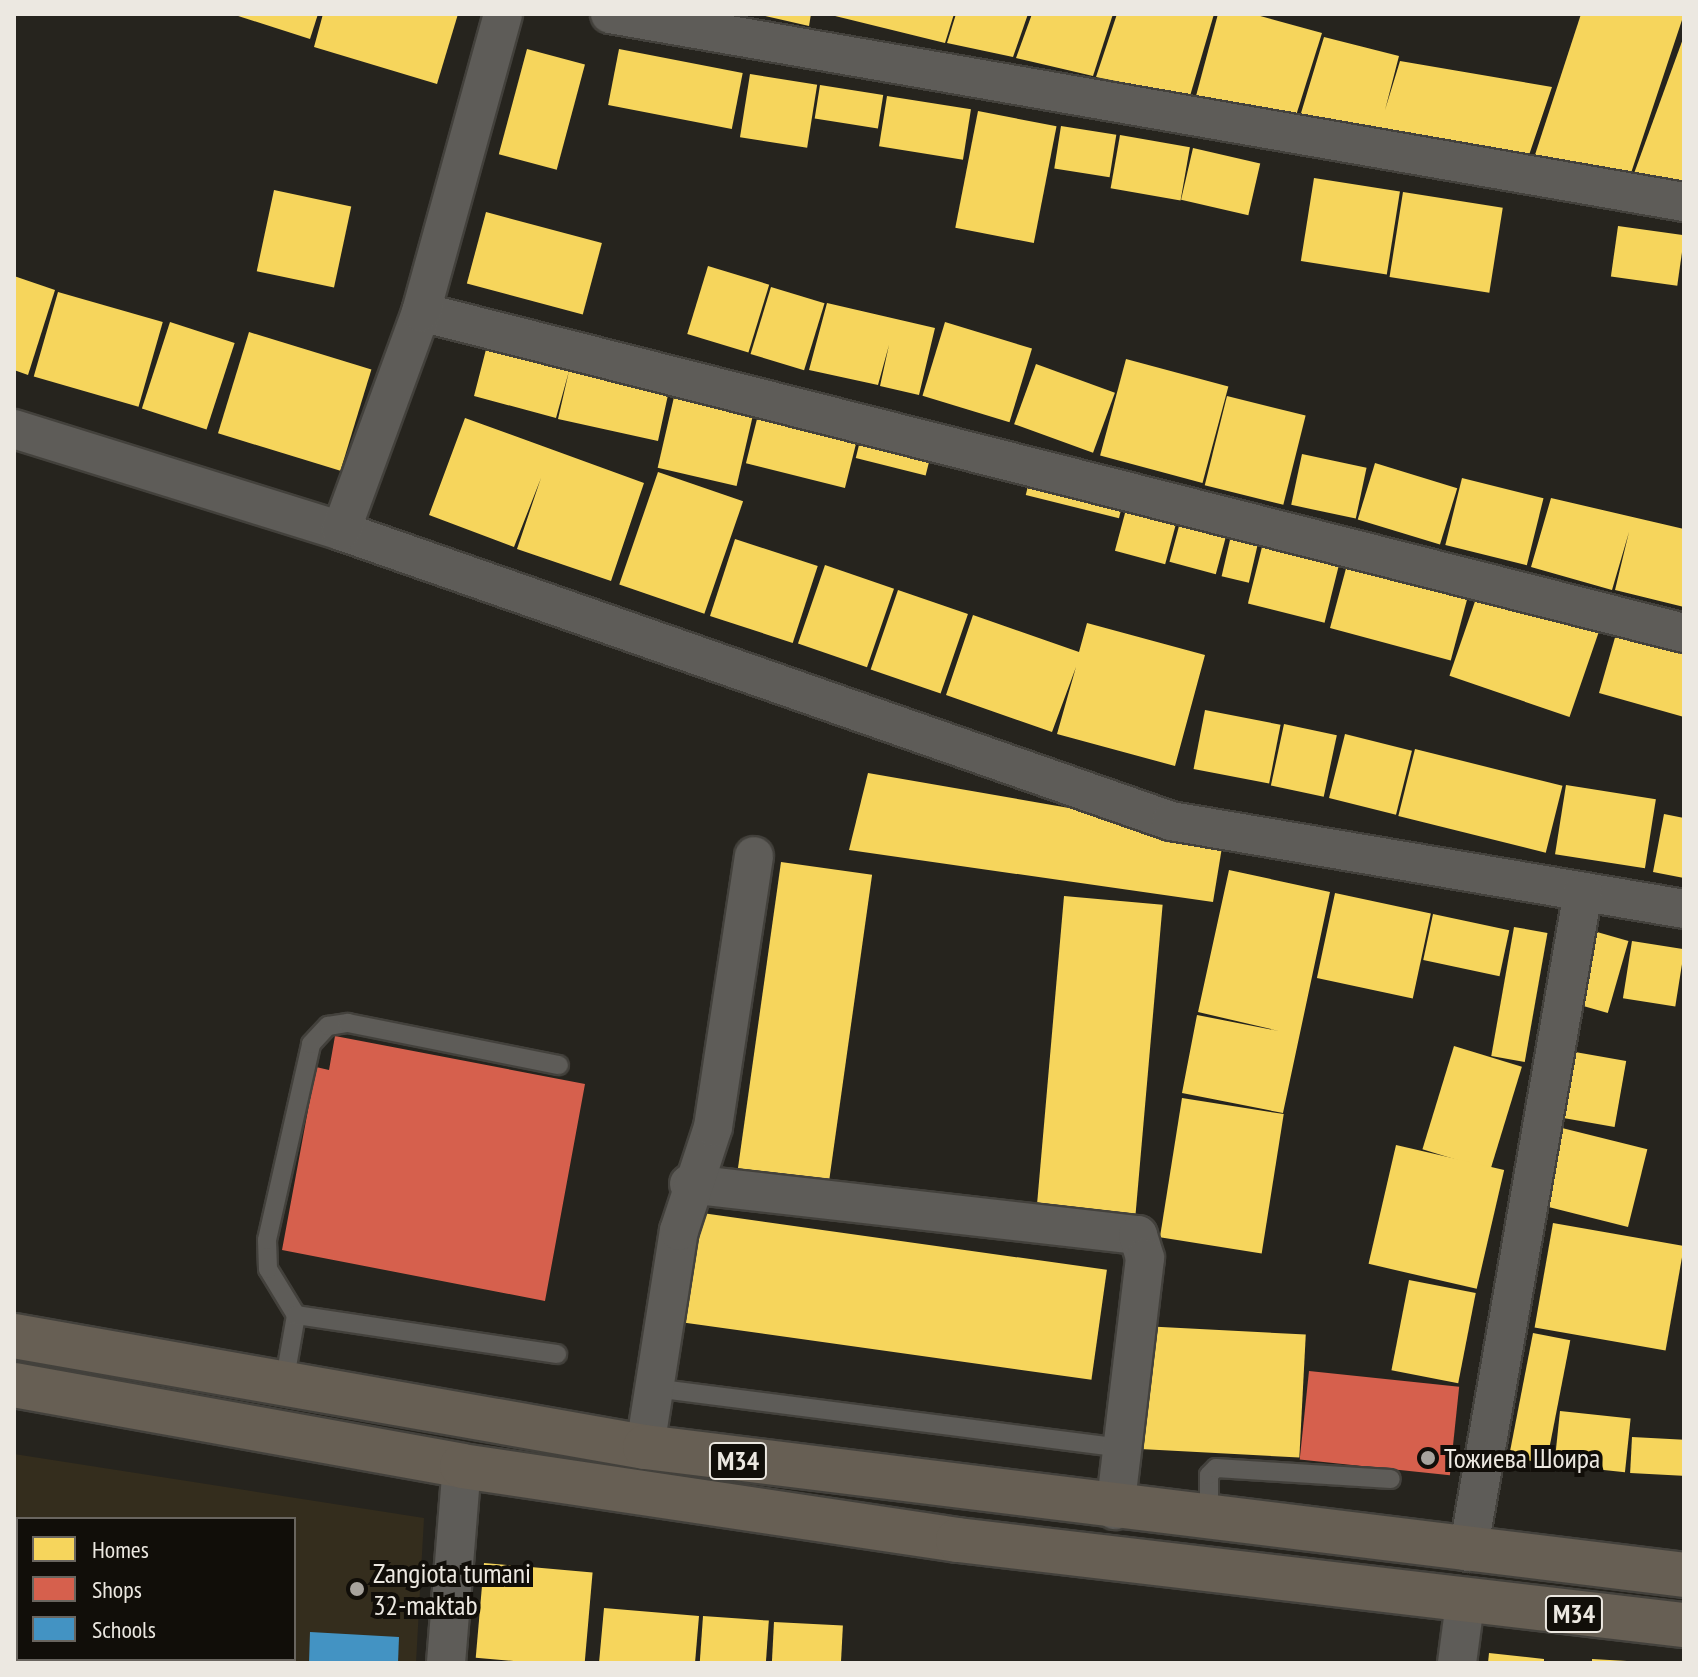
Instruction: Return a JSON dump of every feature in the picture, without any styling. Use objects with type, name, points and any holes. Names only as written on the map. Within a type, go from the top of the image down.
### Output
[{"type":"main road","name":"M34","points":[[14,1336],[283,1387],[645,1447],[1115,1510],[1684,1575]]},
{"type":"main road","name":"M34","points":[[14,1385],[462,1466],[958,1540],[1465,1603],[1684,1625]]},
{"type":"street","points":[[341,531],[421,312],[503,14]]},
{"type":"street","points":[[610,14],[1684,202]]},
{"type":"street","points":[[421,312],[1684,633]]},
{"type":"street","points":[[14,429],[341,531],[1171,821],[1684,909]]},
{"type":"street","points":[[645,1447],[689,1184],[713,1127],[754,856]]},
{"type":"street","points":[[1468,1552],[1583,892]]},
{"type":"street","points":[[689,1184],[1138,1235],[1145,1258],[1115,1510]]},
{"type":"street","points":[[446,1663],[462,1466]]},
{"type":"street","points":[[1457,1663],[1465,1603]]},
{"type":"lane","points":[[283,1387],[296,1315],[268,1269],[267,1240],[311,1044],[328,1026],[348,1023],[559,1065]]},
{"type":"lane","points":[[296,1315],[557,1354]]},
{"type":"lane","points":[[654,1388],[1120,1448]]},
{"type":"lane","points":[[1209,1520],[1209,1475],[1216,1468],[1391,1479]]},
{"type":"shaded area","name":"Zangiota tumani 32-maktab","points":[[14,1454],[424,1518],[416,1663],[14,1663]]},
{"type":"building: Homes","points":[[232,14],[318,14],[310,39]]},
{"type":"building: Homes","points":[[323,14],[458,14],[437,84],[314,47]]},
{"type":"building: Homes","points":[[756,14],[811,14],[809,26]]},
{"type":"building: Homes","points":[[827,14],[954,14],[945,43]]},
{"type":"building: Homes","points":[[956,14],[1028,14],[1013,57],[947,43]]},
{"type":"building: Homes","points":[[1032,14],[1113,14],[1093,76],[1016,58]]},
{"type":"building: Homes","points":[[1117,14],[1214,14],[1190,96],[1096,77]]},
{"type":"building: Homes","points":[[1218,14],[1253,14],[1322,33],[1294,122],[1196,96]]},
{"type":"building: Homes","points":[[1581,14],[1684,14],[1629,179],[1532,164]]},
{"type":"building: Homes","points":[[1684,36],[1684,187],[1632,179]]},
{"type":"building: Homes","points":[[1324,37],[1399,56],[1385,110],[1400,61],[1552,87],[1526,164],[1298,123]]},
{"type":"building: Homes","points":[[527,49],[585,65],[557,170],[499,154]]},
{"type":"building: Homes","points":[[619,49],[743,73],[732,129],[608,105]]},
{"type":"building: Homes","points":[[750,74],[817,85],[807,148],[740,137]]},
{"type":"building: Homes","points":[[820,85],[883,95],[878,129],[815,119]]},
{"type":"building: Homes","points":[[887,96],[971,109],[963,160],[879,146]]},
{"type":"building: Homes","points":[[978,111],[1057,126],[1034,243],[955,228]]},
{"type":"building: Homes","points":[[1061,126],[1116,135],[1110,177],[1054,168]]},
{"type":"building: Homes","points":[[1120,135],[1190,147],[1181,201],[1111,188]]},
{"type":"building: Homes","points":[[1193,148],[1260,164],[1248,215],[1181,200]]},
{"type":"building: Homes","points":[[1314,178],[1400,192],[1387,275],[1301,261]]},
{"type":"building: Homes","points":[[274,190],[351,206],[334,288],[257,271]]},
{"type":"building: Homes","points":[[1403,192],[1503,208],[1489,293],[1390,277]]},
{"type":"building: Homes","points":[[486,212],[602,243],[583,315],[467,283]]},
{"type":"building: Homes","points":[[1618,226],[1684,235],[1677,286],[1611,277]]},
{"type":"building: Homes","points":[[708,266],[769,285],[748,353],[687,334]]},
{"type":"building: Homes","points":[[14,276],[55,290],[28,375],[14,370]]},
{"type":"building: Homes","points":[[771,287],[825,303],[804,370],[751,354]]},
{"type":"building: Homes","points":[[58,292],[163,322],[139,407],[34,377]]},
{"type":"building: Homes","points":[[827,303],[935,328],[919,395],[880,386],[889,345],[878,385],[809,370]]},
{"type":"building: Homes","points":[[170,322],[235,343],[207,430],[142,409]]},
{"type":"building: Homes","points":[[945,322],[1032,349],[1010,422],[922,396]]},
{"type":"building: Homes","points":[[491,330],[671,381],[658,441],[558,419],[569,371],[556,418],[474,396]]},
{"type":"building: Homes","points":[[249,332],[371,369],[340,471],[218,433]]},
{"type":"building: Homes","points":[[1126,359],[1228,386],[1203,483],[1100,456]]},
{"type":"building: Homes","points":[[1036,364],[1115,393],[1093,453],[1014,424]]},
{"type":"building: Homes","points":[[677,384],[756,402],[737,486],[658,468]]},
{"type":"building: Homes","points":[[1227,396],[1306,416],[1283,505],[1205,485]]},
{"type":"building: Homes","points":[[760,407],[859,432],[845,488],[746,463]]},
{"type":"building: Homes","points":[[465,418],[644,483],[611,581],[517,549],[541,478],[514,547],[429,515]]},
{"type":"building: Homes","points":[[863,429],[933,446],[926,476],[856,458]]},
{"type":"building: Homes","points":[[1302,454],[1367,468],[1356,519],[1291,505]]},
{"type":"building: Homes","points":[[1034,462],[1127,485],[1119,518],[1026,495]]},
{"type":"building: Homes","points":[[1375,463],[1457,488],[1440,545],[1358,519]]},
{"type":"building: Homes","points":[[658,472],[743,501],[704,614],[619,585]]},
{"type":"building: Homes","points":[[1462,478],[1544,498],[1527,565],[1445,545]]},
{"type":"building: Homes","points":[[1132,487],[1182,500],[1165,564],[1115,551]]},
{"type":"building: Homes","points":[[1551,498],[1684,529],[1684,607],[1615,590],[1629,532],[1612,590],[1531,567]]},
{"type":"building: Homes","points":[[1186,500],[1232,512],[1216,574],[1169,562]]},
{"type":"building: Homes","points":[[1236,514],[1263,520],[1249,583],[1222,576]]},
{"type":"building: Homes","points":[[1268,523],[1345,542],[1325,623],[1248,604]]},
{"type":"building: Homes","points":[[735,539],[818,566],[793,643],[710,616]]},
{"type":"building: Homes","points":[[1352,546],[1473,578],[1451,660],[1330,628]]},
{"type":"building: Homes","points":[[825,565],[894,589],[867,667],[798,643]]},
{"type":"building: Homes","points":[[1481,584],[1601,625],[1570,717],[1449,676]]},
{"type":"building: Homes","points":[[898,590],[968,614],[941,694],[871,669]]},
{"type":"building: Homes","points":[[973,615],[1079,652],[1087,623],[1205,655],[1175,766],[1057,734],[1076,667],[1052,732],[946,695]]},
{"type":"building: Homes","points":[[1616,634],[1684,653],[1684,717],[1599,693]]},
{"type":"building: Homes","points":[[1205,710],[1281,725],[1269,784],[1194,769]]},
{"type":"building: Homes","points":[[1284,724],[1337,735],[1324,797],[1271,786]]},
{"type":"building: Homes","points":[[1345,734],[1412,751],[1396,815],[1329,798]]},
{"type":"building: Homes","points":[[1415,749],[1562,786],[1546,853],[1398,816]]},
{"type":"building: Homes","points":[[868,773],[1224,835],[1213,902],[849,850]]},
{"type":"building: Homes","points":[[1566,785],[1656,799],[1645,868],[1555,854]]},
{"type":"building: Homes","points":[[1664,814],[1684,818],[1684,878],[1653,872]]},
{"type":"building: Homes","points":[[781,862],[872,875],[827,1194],[736,1181]]},
{"type":"building: Homes","points":[[1229,870],[1330,892],[1283,1113],[1182,1093],[1197,1015],[1279,1031],[1198,1012]]},
{"type":"building: Homes","points":[[1335,893],[1431,913],[1413,998],[1317,978]]},
{"type":"building: Homes","points":[[1064,896],[1163,905],[1135,1219],[1036,1211]]},
{"type":"building: Homes","points":[[1433,914],[1509,930],[1500,976],[1423,960]]},
{"type":"building: Homes","points":[[1514,927],[1547,933],[1525,1062],[1491,1056]]},
{"type":"building: Homes","points":[[1590,930],[1628,941],[1608,1013],[1569,1002]]},
{"type":"building: Homes","points":[[1632,941],[1684,949],[1675,1007],[1623,998]]},
{"type":"building: Homes","points":[[1454,1046],[1522,1067],[1490,1170],[1422,1149]]},
{"type":"building: Homes","points":[[1575,1052],[1626,1061],[1615,1127],[1563,1118]]},
{"type":"building: Homes","points":[[1182,1098],[1284,1114],[1262,1253],[1160,1237]]},
{"type":"building: Homes","points":[[1562,1128],[1647,1149],[1628,1227],[1543,1206]]},
{"type":"building: Homes","points":[[1396,1145],[1504,1170],[1477,1289],[1369,1264]]},
{"type":"building: Homes","points":[[688,1211],[1107,1270],[1091,1380],[673,1321]]},
{"type":"building: Homes","points":[[1553,1223],[1684,1246],[1666,1350],[1535,1327]]},
{"type":"building: Homes","points":[[1409,1280],[1476,1293],[1458,1383],[1391,1370]]},
{"type":"building: Homes","points":[[1142,1326],[1306,1335],[1299,1457],[1136,1449]]},
{"type":"building: Homes","points":[[1533,1333],[1570,1340],[1546,1464],[1509,1457]]},
{"type":"building: Homes","points":[[1560,1411],[1631,1418],[1625,1472],[1554,1465]]},
{"type":"building: Homes","points":[[1632,1437],[1684,1440],[1682,1476],[1630,1473]]},
{"type":"building: Homes","points":[[484,1563],[593,1572],[585,1663],[476,1658]]},
{"type":"building: Homes","points":[[604,1608],[699,1616],[695,1663],[599,1663]]},
{"type":"building: Homes","points":[[703,1616],[769,1621],[766,1663],[700,1663]]},
{"type":"building: Homes","points":[[774,1622],[843,1626],[841,1663],[772,1663]]},
{"type":"building: Homes","points":[[1489,1653],[1544,1659],[1544,1663],[1488,1663]]},
{"type":"building: Homes","points":[[1592,1659],[1627,1661],[1627,1663],[1592,1663]]},
{"type":"building: Shops","points":[[335,1036],[585,1084],[545,1301],[282,1250],[316,1067],[329,1070]]},
{"type":"building: Shops","points":[[1309,1371],[1459,1387],[1450,1475],[1300,1460]]},
{"type":"building: Schools","points":[[310,1632],[399,1637],[398,1663],[309,1663]]},
{"type":"place","name":"Тожиева Шоира","points":[[1428,1458]]},
{"type":"place","name":"Zangiota tumani 32-maktab","points":[[357,1589]]}]
